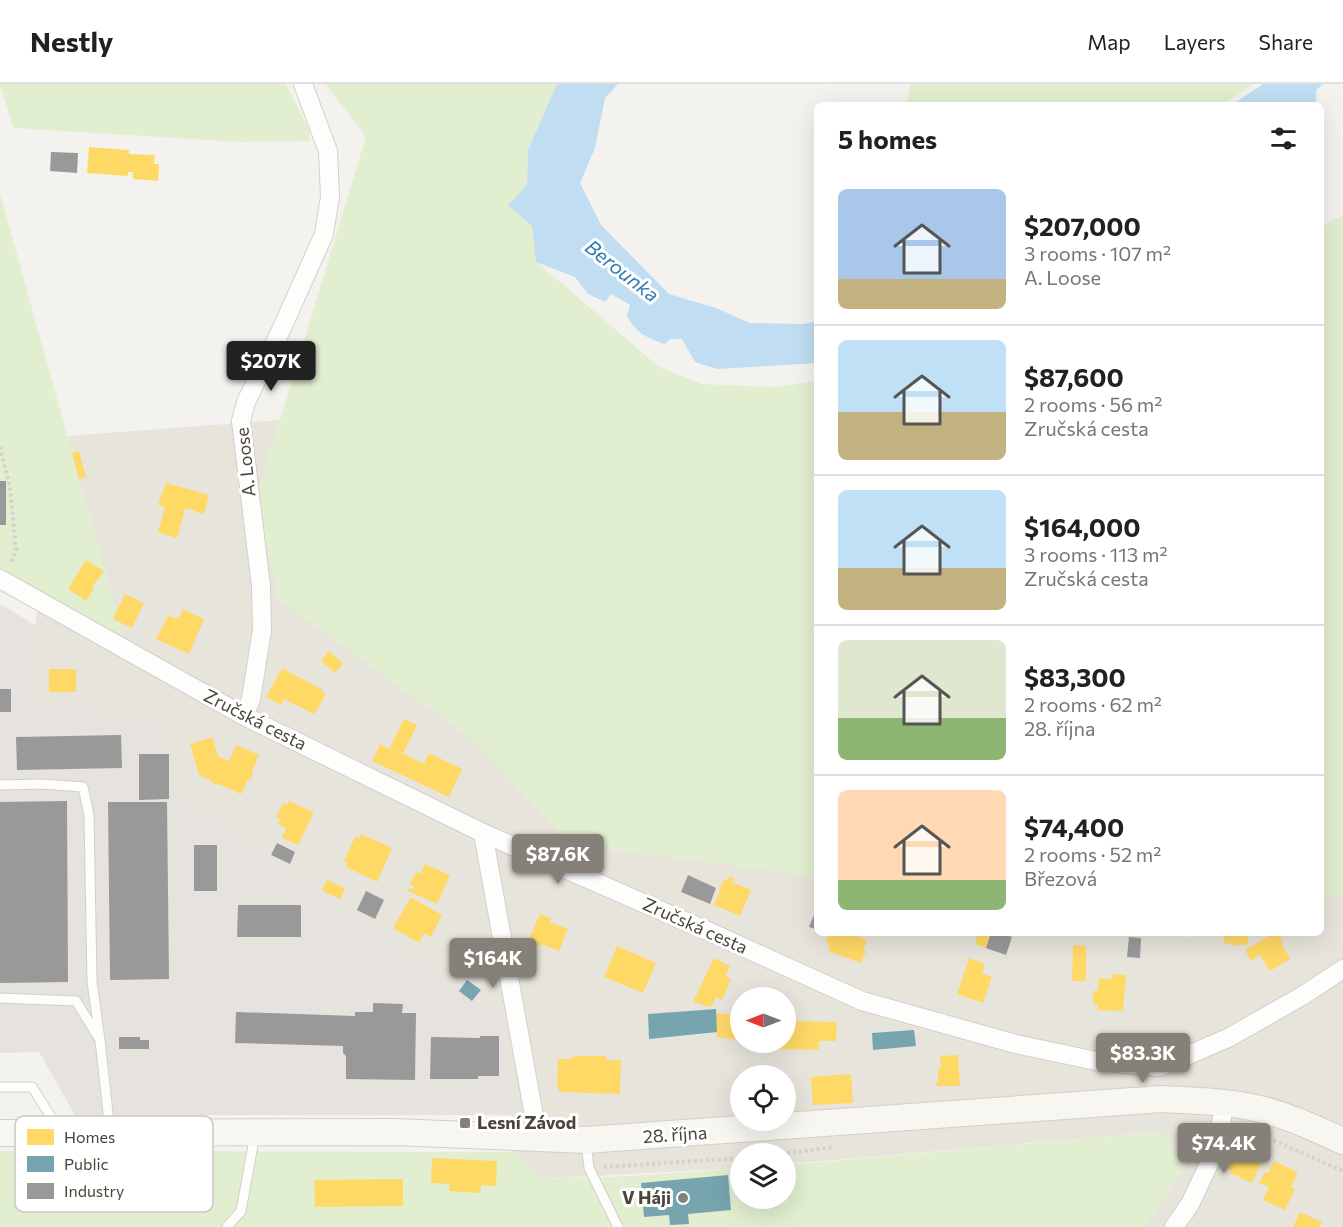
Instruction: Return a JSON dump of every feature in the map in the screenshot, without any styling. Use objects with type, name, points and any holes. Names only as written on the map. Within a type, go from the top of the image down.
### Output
[{"type":"main road","name":"28. října","points":[[213,1132],[395,1132],[586,1140],[1162,1100],[1224,1111],[1260,1109],[1343,1141]]},
{"type":"main road","name":"28. října","points":[[0,1133],[15,1133]]},
{"type":"street","name":"A. Loose","points":[[244,716],[251,699],[262,630],[261,586],[241,421],[246,402],[324,234],[330,197],[328,151],[303,84]]},
{"type":"street","name":"Zručská cesta","points":[[3,580],[244,716],[483,833],[862,1001],[1016,1044],[1096,1061],[1160,1067],[1228,1038],[1302,996],[1343,969]]},
{"type":"street","points":[[483,833],[538,1138]]},
{"type":"street","points":[[1160,1067],[1162,1100]]},
{"type":"street","points":[[1174,1227],[1190,1204],[1218,1145],[1224,1111]]},
{"type":"lane","points":[[0,785],[42,784],[83,787],[89,815],[92,981],[108,1116]]},
{"type":"lane","points":[[0,998],[76,1000],[100,1040]]},
{"type":"lane","points":[[0,1088],[32,1087],[51,1116]]},
{"type":"lane","points":[[227,1227],[241,1211],[256,1132]]},
{"type":"lane","points":[[586,1140],[590,1167],[618,1227]]},
{"type":"path","points":[[0,447],[10,487],[16,550],[3,580]]},
{"type":"path","points":[[1224,1111],[1343,1171]]},
{"type":"path","points":[[590,1167],[730,1159]]},
{"type":"shaded area","points":[[280,420],[256,499],[279,599],[476,742],[570,844],[785,872],[814,878],[814,936],[1324,936],[1324,898],[1343,893],[1343,1227],[1144,1227],[1187,1166],[1161,1132],[796,1163],[796,1143],[730,1143],[730,1169],[540,1179],[514,1152],[503,1018],[185,796],[161,720],[26,701],[39,593],[124,639],[67,436]]},
{"type":"shaded area","points":[[0,604],[35,625],[26,701],[161,720],[185,796],[503,1018],[511,1115],[75,1115],[39,1052],[0,1053]]},
{"type":"green space","points":[[0,84],[286,84],[310,131],[309,141],[240,142],[13,128]]},
{"type":"green space","points":[[557,84],[528,150],[527,185],[508,205],[532,226],[537,262],[659,367],[702,384],[775,387],[814,381],[814,878],[785,872],[570,844],[476,742],[279,599],[256,499],[366,137],[326,85]]},
{"type":"green space","points":[[910,84],[1253,84],[1226,102],[907,102]]},
{"type":"green space","points":[[0,193],[124,640],[0,571]]},
{"type":"green space","points":[[1343,215],[1343,893],[1324,898],[1324,225]]},
{"type":"green space","points":[[1161,1132],[1187,1166],[1144,1227],[0,1227],[0,1151],[15,1151],[15,1212],[213,1212],[213,1151],[514,1152],[541,1179],[631,1176],[730,1169],[730,1209],[796,1209],[796,1164]]},
{"type":"water","name":"Berounka","points":[[557,84],[618,84],[605,98],[595,148],[580,183],[601,225],[669,294],[716,308],[750,323],[804,324],[814,322],[814,363],[717,369],[695,362],[682,339],[670,339],[665,344],[638,331],[627,316],[630,305],[611,294],[605,302],[588,294],[575,277],[536,262],[532,226],[508,205],[527,185],[528,150]]},
{"type":"water","points":[[1263,84],[1323,84],[1316,90],[1316,102],[1236,102]]},
{"type":"building: Homes","points":[[89,147],[129,150],[129,154],[155,155],[154,164],[159,164],[158,181],[133,179],[133,172],[128,172],[128,176],[87,173]]},
{"type":"building: Homes","points":[[79,451],[86,477],[79,479],[72,453]]},
{"type":"building: Homes","points":[[166,483],[209,495],[204,514],[185,508],[177,538],[158,532],[165,507],[158,505]]},
{"type":"building: Homes","points":[[86,560],[104,571],[92,587],[94,588],[86,601],[68,589]]},
{"type":"building: Homes","points":[[125,594],[144,603],[132,628],[113,619]]},
{"type":"building: Homes","points":[[183,609],[204,619],[189,654],[156,639],[168,616],[178,619]]},
{"type":"building: Homes","points":[[329,651],[343,663],[335,673],[321,661]]},
{"type":"building: Homes","points":[[282,668],[323,690],[322,692],[326,694],[314,714],[284,699],[281,705],[266,697]]},
{"type":"building: Homes","points":[[49,669],[76,669],[76,692],[49,692]]},
{"type":"building: Homes","points":[[404,719],[417,725],[403,753],[424,764],[429,753],[462,769],[449,797],[372,761],[380,744],[389,749]]},
{"type":"building: Homes","points":[[212,737],[218,756],[229,761],[236,745],[259,755],[251,779],[248,780],[241,794],[219,784],[215,785],[199,775],[190,744]]},
{"type":"building: Homes","points":[[289,801],[314,812],[298,845],[282,838],[286,828],[278,824],[280,819],[276,817],[283,803],[287,805]]},
{"type":"building: Homes","points":[[361,834],[392,848],[377,882],[346,867],[348,863],[344,861],[355,837],[359,839]]},
{"type":"building: Homes","points":[[425,864],[450,875],[437,904],[408,891],[409,888],[413,890],[414,886],[410,884],[416,872],[420,874]]},
{"type":"building: Homes","points":[[729,876],[734,878],[732,882],[751,890],[740,916],[714,905],[724,879],[727,880]]},
{"type":"building: Homes","points":[[327,880],[345,888],[340,899],[322,891]]},
{"type":"building: Homes","points":[[411,897],[442,915],[431,937],[424,933],[419,943],[393,928]]},
{"type":"building: Homes","points":[[540,914],[551,918],[550,922],[568,929],[559,951],[528,942]]},
{"type":"building: Homes","points":[[828,936],[857,936],[867,940],[863,950],[866,951],[861,963],[828,951],[830,944],[826,942]]},
{"type":"building: Homes","points":[[977,936],[990,936],[986,948],[975,944]]},
{"type":"building: Homes","points":[[1223,936],[1248,936],[1249,944],[1233,946],[1233,943],[1224,944]]},
{"type":"building: Homes","points":[[1269,936],[1280,936],[1290,959],[1270,971],[1260,955],[1251,961],[1245,950]]},
{"type":"building: Homes","points":[[1073,945],[1086,946],[1086,981],[1072,981]]},
{"type":"building: Homes","points":[[617,946],[656,963],[643,993],[604,977]]},
{"type":"building: Homes","points":[[714,958],[730,966],[725,976],[731,979],[722,1000],[716,997],[711,1007],[693,1002]]},
{"type":"building: Homes","points":[[969,958],[985,964],[982,973],[992,977],[983,1003],[957,994]]},
{"type":"building: Homes","points":[[1112,974],[1126,975],[1123,1011],[1097,1010],[1098,1004],[1093,1004],[1093,991],[1098,991],[1099,978],[1112,979]]},
{"type":"building: Homes","points":[[716,1013],[730,1015],[730,1039],[717,1037]]},
{"type":"building: Homes","points":[[796,1021],[837,1022],[836,1041],[819,1041],[818,1050],[796,1049]]},
{"type":"building: Homes","points":[[958,1055],[960,1086],[936,1086],[938,1068],[941,1068],[940,1056]]},
{"type":"building: Homes","points":[[573,1056],[606,1056],[606,1060],[621,1060],[620,1094],[560,1092],[557,1086],[558,1059],[572,1059]]},
{"type":"building: Homes","points":[[851,1074],[853,1103],[813,1105],[811,1077]]},
{"type":"building: Homes","points":[[1238,1148],[1249,1153],[1250,1149],[1265,1155],[1252,1183],[1230,1173],[1231,1170],[1228,1169]]},
{"type":"building: Homes","points":[[432,1158],[497,1161],[496,1186],[481,1185],[480,1193],[449,1191],[450,1184],[431,1183]]},
{"type":"building: Homes","points":[[1274,1161],[1298,1172],[1291,1187],[1295,1189],[1285,1210],[1263,1200],[1269,1187],[1259,1183],[1265,1172],[1268,1173]]},
{"type":"building: Homes","points":[[403,1179],[403,1206],[315,1207],[314,1180]]},
{"type":"building: Homes","points":[[1300,1212],[1322,1222],[1320,1227],[1293,1227]]},
{"type":"building: Public","points":[[467,980],[481,990],[472,1001],[459,991]]},
{"type":"building: Public","points":[[716,1009],[717,1032],[649,1039],[648,1014]]},
{"type":"building: Public","points":[[914,1030],[916,1046],[873,1050],[872,1033]]},
{"type":"building: Public","points":[[728,1175],[731,1210],[688,1214],[689,1224],[670,1225],[669,1215],[644,1217],[641,1183]]},
{"type":"building: Industry","points":[[51,152],[78,153],[77,173],[50,171]]},
{"type":"building: Industry","points":[[0,481],[6,481],[6,525],[0,525]]},
{"type":"building: Industry","points":[[0,689],[11,689],[11,712],[0,712]]},
{"type":"building: Industry","points":[[121,735],[122,768],[17,770],[16,737]]},
{"type":"building: Industry","points":[[139,754],[169,754],[169,799],[139,800]]},
{"type":"building: Industry","points":[[67,801],[68,982],[0,983],[0,802]]},
{"type":"building: Industry","points":[[108,802],[167,802],[169,979],[110,980]]},
{"type":"building: Industry","points":[[277,843],[295,852],[290,864],[271,855]]},
{"type":"building: Industry","points":[[194,845],[217,845],[217,891],[194,891]]},
{"type":"building: Industry","points":[[688,875],[716,888],[710,904],[681,892]]},
{"type":"building: Industry","points":[[366,891],[384,900],[375,919],[357,910]]},
{"type":"building: Industry","points":[[238,905],[301,905],[301,937],[237,937]]},
{"type":"building: Industry","points":[[814,915],[814,929],[809,927]]},
{"type":"building: Industry","points":[[990,936],[1012,937],[1006,955],[986,948]]},
{"type":"building: Industry","points":[[1129,937],[1141,938],[1140,958],[1127,957]]},
{"type":"building: Industry","points":[[458,951],[476,962],[467,977],[449,967]]},
{"type":"building: Industry","points":[[373,1003],[403,1004],[402,1013],[416,1013],[415,1080],[346,1079],[346,1056],[343,1053],[343,1046],[235,1043],[236,1012],[355,1016],[355,1012],[373,1012]]},
{"type":"building: Industry","points":[[480,1036],[499,1036],[499,1076],[478,1076],[478,1079],[430,1079],[431,1037],[480,1038]]},
{"type":"building: Industry","points":[[119,1037],[140,1037],[140,1040],[149,1040],[149,1049],[119,1049]]},
{"type":"place","name":"Lesní Závod","points":[[465,1123]]},
{"type":"place","name":"V Háji","points":[[683,1198]]}]
